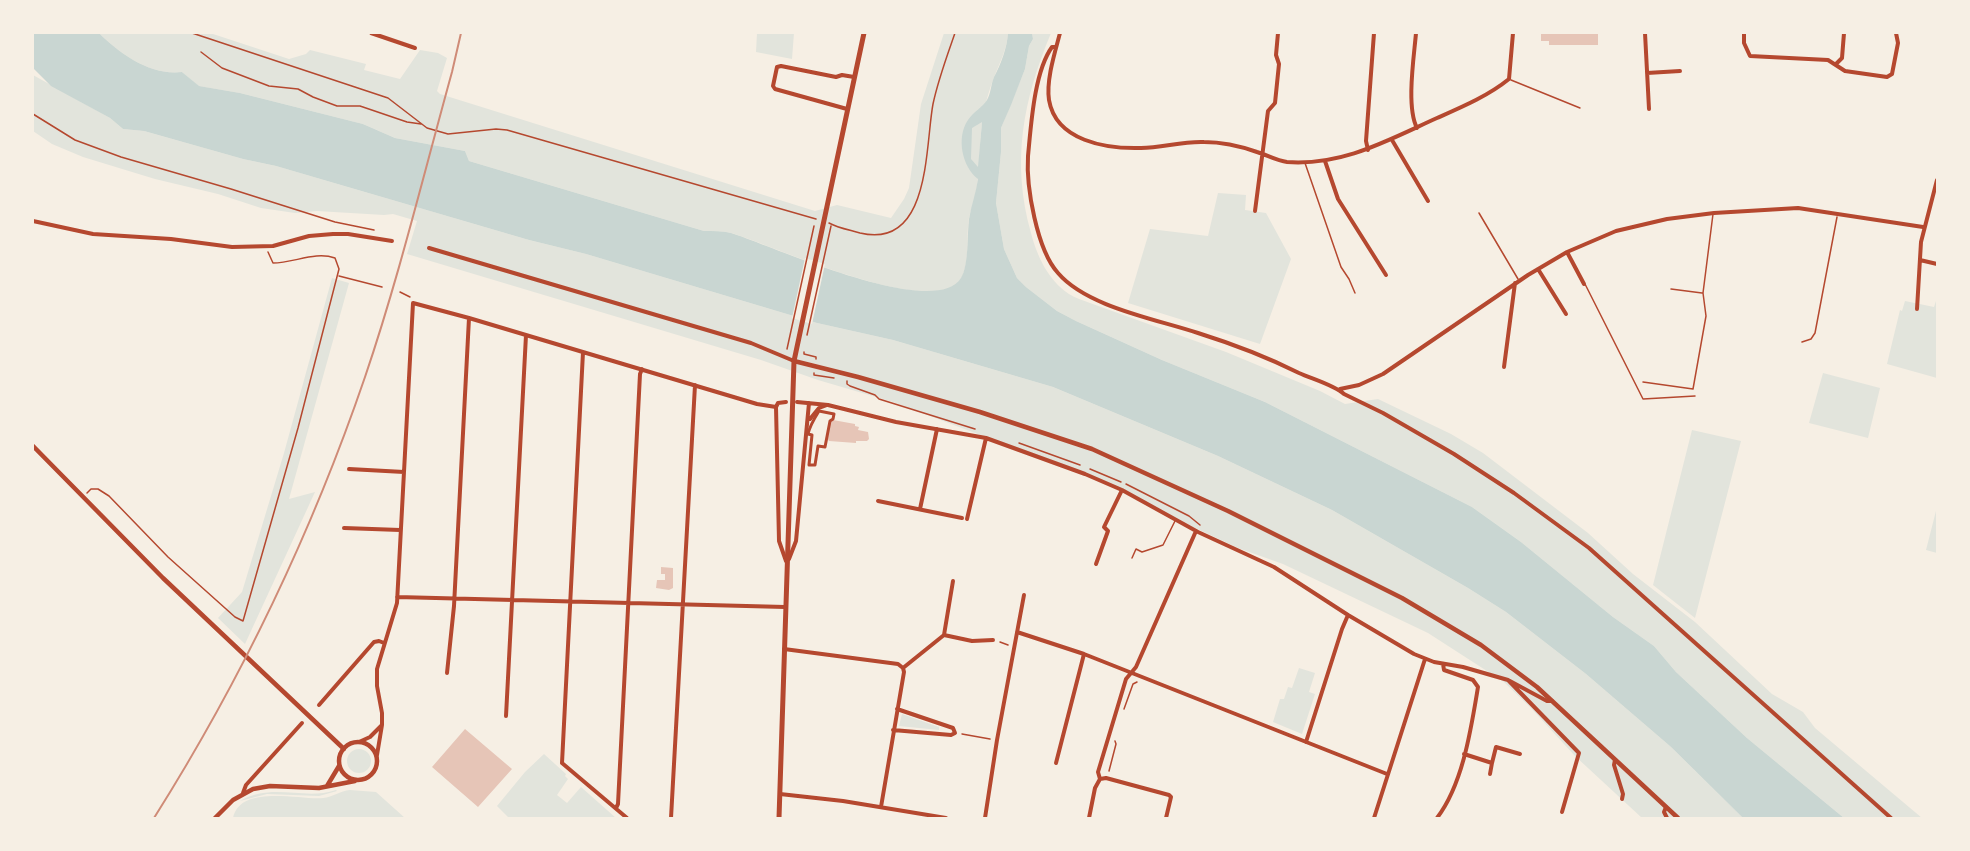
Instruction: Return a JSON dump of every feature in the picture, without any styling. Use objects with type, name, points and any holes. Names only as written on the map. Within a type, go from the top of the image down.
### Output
[{"type":"main road","points":[[779,818],[794,361],[864,33]]},
{"type":"street","points":[[371,33],[415,48]]},
{"type":"street","points":[[1060,33],[1056,46],[1049,99],[1053,113],[1061,125],[1074,136],[1119,148],[1204,142],[1239,147],[1284,161],[1305,162],[1325,161],[1368,150],[1469,104],[1509,79],[1513,33]]},
{"type":"street","points":[[1255,210],[1268,111],[1275,103],[1279,64],[1276,55],[1278,33]]},
{"type":"street","points":[[1368,150],[1366,141],[1374,33]]},
{"type":"street","points":[[1416,33],[1411,96],[1413,117],[1417,128]]},
{"type":"street","points":[[1645,33],[1649,110]]},
{"type":"street","points":[[1744,33],[1744,43],[1750,56],[1828,60],[1836,64],[1840,70],[1890,77],[1898,43],[1896,33]]},
{"type":"street","points":[[1836,64],[1842,57],[1844,33]]},
{"type":"street","points":[[1056,46],[1050,50],[1042,69],[1031,114],[1027,166],[1034,216],[1044,251],[1057,272],[1072,287],[1104,303],[1263,356],[1314,380],[1340,389],[1359,385],[1387,372],[1538,268],[1567,252],[1616,231],[1667,219],[1713,213],[1798,208],[1923,227]]},
{"type":"street","points":[[847,109],[775,89],[773,86],[777,68],[781,66],[836,77],[842,75],[854,77]]},
{"type":"street","points":[[1647,73],[1680,71]]},
{"type":"street","points":[[1392,140],[1428,201]]},
{"type":"street","points":[[1325,161],[1338,199],[1386,274]]},
{"type":"street","points":[[1917,309],[1923,227],[1937,180]]},
{"type":"street","points":[[33,221],[62,229],[116,237],[171,239],[232,247],[273,246],[309,236],[333,234],[392,241]]},
{"type":"street","points":[[429,248],[742,340],[794,361],[990,415],[1064,438],[1130,465],[1402,598],[1481,645],[1553,700],[1678,818]]},
{"type":"street","points":[[1567,252],[1584,284]]},
{"type":"street","points":[[1920,260],[1937,264]]},
{"type":"street","points":[[1538,268],[1566,314]]},
{"type":"street","points":[[1504,367],[1517,282]]},
{"type":"street","points":[[215,818],[228,804],[253,789],[270,786],[314,789],[368,778],[374,774],[382,725],[376,679],[379,659],[392,623],[397,597],[413,303],[526,334],[757,404],[776,407]]},
{"type":"street","points":[[447,673],[454,600],[469,318]]},
{"type":"street","points":[[506,716],[526,334]]},
{"type":"street","points":[[583,352],[562,763],[627,818]]},
{"type":"street","points":[[615,808],[618,804],[642,369]]},
{"type":"street","points":[[671,818],[695,385]]},
{"type":"street","points":[[1340,389],[1344,394],[1383,413],[1454,454],[1514,493],[1589,548],[1891,818]]},
{"type":"street","points":[[786,402],[777,403],[776,407],[779,540],[787,562]]},
{"type":"street","points":[[797,402],[828,405],[897,422],[986,438],[1040,457],[1122,490],[1196,531],[1274,567],[1348,615],[1425,659],[1508,680],[1547,701],[1553,700]]},
{"type":"street","points":[[787,562],[796,540],[809,403]]},
{"type":"street","points":[[809,420],[819,408],[828,405]]},
{"type":"street","points":[[819,411],[834,414],[830,421],[825,447],[818,446],[815,465],[809,465],[812,435],[808,434],[811,424],[819,411]]},
{"type":"street","points":[[920,509],[937,429]]},
{"type":"street","points":[[878,501],[964,519],[986,438]]},
{"type":"street","points":[[33,446],[163,578],[344,749]]},
{"type":"street","points":[[349,469],[404,472]]},
{"type":"street","points":[[1096,564],[1108,531],[1104,527],[1122,490]]},
{"type":"street","points":[[344,528],[400,530]]},
{"type":"street","points":[[1101,779],[1098,772],[1125,682],[1144,650],[1196,531]]},
{"type":"street","points":[[881,807],[903,668],[944,635],[953,581]]},
{"type":"street","points":[[985,818],[1024,595]]},
{"type":"street","points":[[397,597],[785,607]]},
{"type":"street","points":[[1306,742],[1348,615]]},
{"type":"street","points":[[1017,632],[1084,654],[1387,774]]},
{"type":"street","points":[[944,635],[972,641],[993,640]]},
{"type":"street","points":[[320,705],[374,642],[384,643]]},
{"type":"street","points":[[784,649],[898,664],[903,668]]},
{"type":"street","points":[[1056,764],[1084,654]]},
{"type":"street","points":[[1374,818],[1425,659]]},
{"type":"street","points":[[1437,818],[1447,806],[1451,796],[1464,754],[1478,687],[1473,680],[1444,670],[1443,664]]},
{"type":"street","points":[[1508,680],[1579,753],[1562,812]]},
{"type":"street","points":[[893,730],[951,735],[955,733],[953,729],[897,709]]},
{"type":"street","points":[[243,793],[246,785],[302,723]]},
{"type":"street","points":[[327,786],[339,766],[344,749],[348,745],[370,737],[382,725]]},
{"type":"street","points":[[359,742],[370,746],[376,755]]},
{"type":"street","points":[[1490,774],[1496,747],[1520,754]]},
{"type":"street","points":[[1464,754],[1492,763]]},
{"type":"street","points":[[1616,758],[1614,765],[1623,794],[1622,799]]},
{"type":"street","points":[[339,766],[345,776],[355,781]]},
{"type":"street","points":[[1089,818],[1095,788],[1101,779],[1106,778],[1169,795],[1171,797],[1166,818]]},
{"type":"street","points":[[780,794],[946,818]]},
{"type":"street","points":[[1666,807],[1664,812],[1667,818]]},
{"type":"lane","points":[[1509,79],[1580,108]]},
{"type":"lane","points":[[1305,162],[1341,267],[1354,293]]},
{"type":"lane","points":[[1479,213],[1517,282]]},
{"type":"lane","points":[[1643,382],[1693,389],[1706,316],[1703,293],[1713,213]]},
{"type":"lane","points":[[1802,342],[1811,339],[1815,333],[1837,213]]},
{"type":"lane","points":[[1584,284],[1643,399],[1695,396]]},
{"type":"lane","points":[[1671,289],[1703,293]]},
{"type":"lane","points":[[1132,558],[1136,549],[1142,552],[1163,545],[1176,520]]},
{"type":"path","points":[[192,33],[388,98],[427,128],[447,134],[507,130],[816,219]]},
{"type":"path","points":[[806,341],[832,225],[867,234],[881,235],[895,230],[915,207],[924,177],[933,104],[955,33]]},
{"type":"path","points":[[201,52],[222,68],[269,86],[298,89],[337,106],[360,106],[407,122],[422,124]]},
{"type":"path","points":[[33,114],[75,140],[121,157],[335,222],[374,230]]},
{"type":"path","points":[[787,349],[814,226]]},
{"type":"path","points":[[82,496],[91,489],[98,489],[109,496],[168,557],[235,617],[243,621],[338,276],[338,263],[335,258],[320,256],[273,263],[268,255],[268,245]]},
{"type":"path","points":[[338,276],[382,287]]},
{"type":"path","points":[[400,292],[408,296]]},
{"type":"path","points":[[804,352],[804,354],[816,357]]},
{"type":"path","points":[[814,375],[836,379]]},
{"type":"path","points":[[847,381],[850,386],[875,395],[879,399],[977,430]]},
{"type":"path","points":[[993,640],[1008,645]]},
{"type":"path","points":[[1121,711],[1125,707],[1133,684],[1138,682]]},
{"type":"path","points":[[955,733],[991,739]]},
{"type":"path","points":[[1113,737],[1116,744],[1109,771],[1113,774]]},
{"type":"shaded area","points":[[33,33],[99,33],[116,49],[137,62],[159,71],[182,72],[199,86],[240,93],[363,124],[395,138],[465,151],[469,161],[704,231],[731,233],[851,276],[887,286],[919,291],[945,289],[961,278],[964,272],[969,219],[978,179],[968,167],[962,151],[964,127],[988,97],[1003,56],[1008,33],[1032,33],[1033,39],[1029,46],[1025,69],[1001,128],[996,203],[1004,249],[1017,278],[1026,287],[1057,311],[1076,321],[1162,360],[1265,402],[1472,507],[1521,542],[1613,617],[1654,646],[1676,672],[1747,738],[1844,818],[1743,818],[1671,747],[1586,674],[1506,612],[1468,588],[1332,510],[1218,456],[1053,387],[893,340],[817,323],[586,254],[529,240],[276,166],[144,131],[123,129],[110,118],[51,86],[33,68]],"holes":[[[982,122],[978,167],[971,159],[972,128]]]},
{"type":"shaded area","points":[[99,33],[210,33],[289,59],[306,54],[310,50],[366,64],[364,70],[400,79],[420,50],[438,53],[447,58],[437,91],[440,94],[815,211],[837,205],[891,218],[909,188],[921,104],[944,33],[1008,33],[984,113],[978,180],[969,218],[967,256],[962,277],[947,289],[922,291],[889,286],[852,276],[731,233],[704,231],[469,161],[465,151],[395,138],[363,124],[240,93],[198,86],[182,72],[159,71],[137,62],[116,49]]},
{"type":"shaded area","points":[[757,33],[794,33],[792,59],[756,52]]},
{"type":"shaded area","points":[[1032,33],[1051,33],[1027,107],[1021,156],[1022,181],[1031,233],[1044,267],[1055,282],[1076,298],[1226,352],[1320,391],[1345,404],[1378,399],[1451,434],[1483,453],[1588,533],[1633,574],[1695,622],[1772,694],[1803,712],[1815,728],[1922,818],[1844,818],[1747,738],[1676,672],[1654,646],[1613,617],[1521,542],[1472,507],[1265,402],[1162,360],[1076,321],[1057,311],[1026,287],[1017,278],[1004,249],[996,203],[1001,128],[1025,69],[1029,46],[1033,39]]},
{"type":"shaded area","points":[[33,75],[110,118],[123,129],[144,131],[276,166],[529,240],[586,254],[817,323],[893,340],[1053,387],[1218,456],[1332,510],[1506,612],[1586,674],[1671,747],[1743,818],[1642,818],[1575,756],[1504,682],[1428,633],[1283,564],[1238,548],[1174,518],[1123,489],[893,402],[407,254],[417,221],[393,214],[317,211],[295,213],[261,208],[83,157],[52,144],[33,131]]},
{"type":"shaded area","points":[[1218,193],[1246,195],[1245,210],[1266,213],[1291,259],[1260,344],[1128,303],[1150,229],[1208,236]]},
{"type":"shaded area","points":[[332,278],[349,283],[289,499],[315,492],[245,644],[218,618],[242,592],[284,453]]},
{"type":"shaded area","points":[[1937,298],[1937,378],[1887,364],[1900,310],[1902,311],[1905,301],[1934,307]]},
{"type":"shaded area","points":[[1823,373],[1880,388],[1868,438],[1809,423]]},
{"type":"shaded area","points":[[1692,430],[1741,441],[1695,618],[1653,585]]},
{"type":"shaded area","points":[[1937,507],[1937,553],[1926,550]]},
{"type":"shaded area","points":[[1299,668],[1315,673],[1309,692],[1315,694],[1302,734],[1273,722],[1280,699],[1284,699],[1288,687],[1292,688]]},
{"type":"shaded area","points":[[902,714],[939,727],[939,730],[899,726]]},
{"type":"shaded area","points":[[359,749],[368,752],[371,761],[368,770],[359,773],[350,770],[347,761],[350,752]]},
{"type":"shaded area","points":[[544,754],[566,774],[568,779],[557,795],[567,803],[581,787],[616,818],[509,818],[497,806],[525,772]]},
{"type":"shaded area","points":[[336,790],[319,796],[267,794],[240,801],[264,793],[312,794]]},
{"type":"shaded area","points":[[350,790],[376,792],[405,818],[233,818],[238,807],[258,797],[323,798]]},
{"type":"pier","points":[[805,258],[825,264],[812,324],[792,318]]},
{"type":"building","points":[[1541,33],[1598,34],[1598,45],[1549,45],[1549,41],[1541,41]]},
{"type":"building","points":[[830,421],[855,424],[859,427],[858,430],[868,432],[869,439],[856,441],[856,443],[829,441],[827,438]]},
{"type":"building","points":[[661,567],[673,568],[673,588],[669,590],[656,588],[657,580],[665,580],[665,574],[661,574]]},
{"type":"building","points":[[465,729],[512,769],[478,807],[432,767]]},
{"type":"railway","points":[[154,818],[186,766],[245,659],[322,492],[365,377],[389,301],[461,33]]}]
